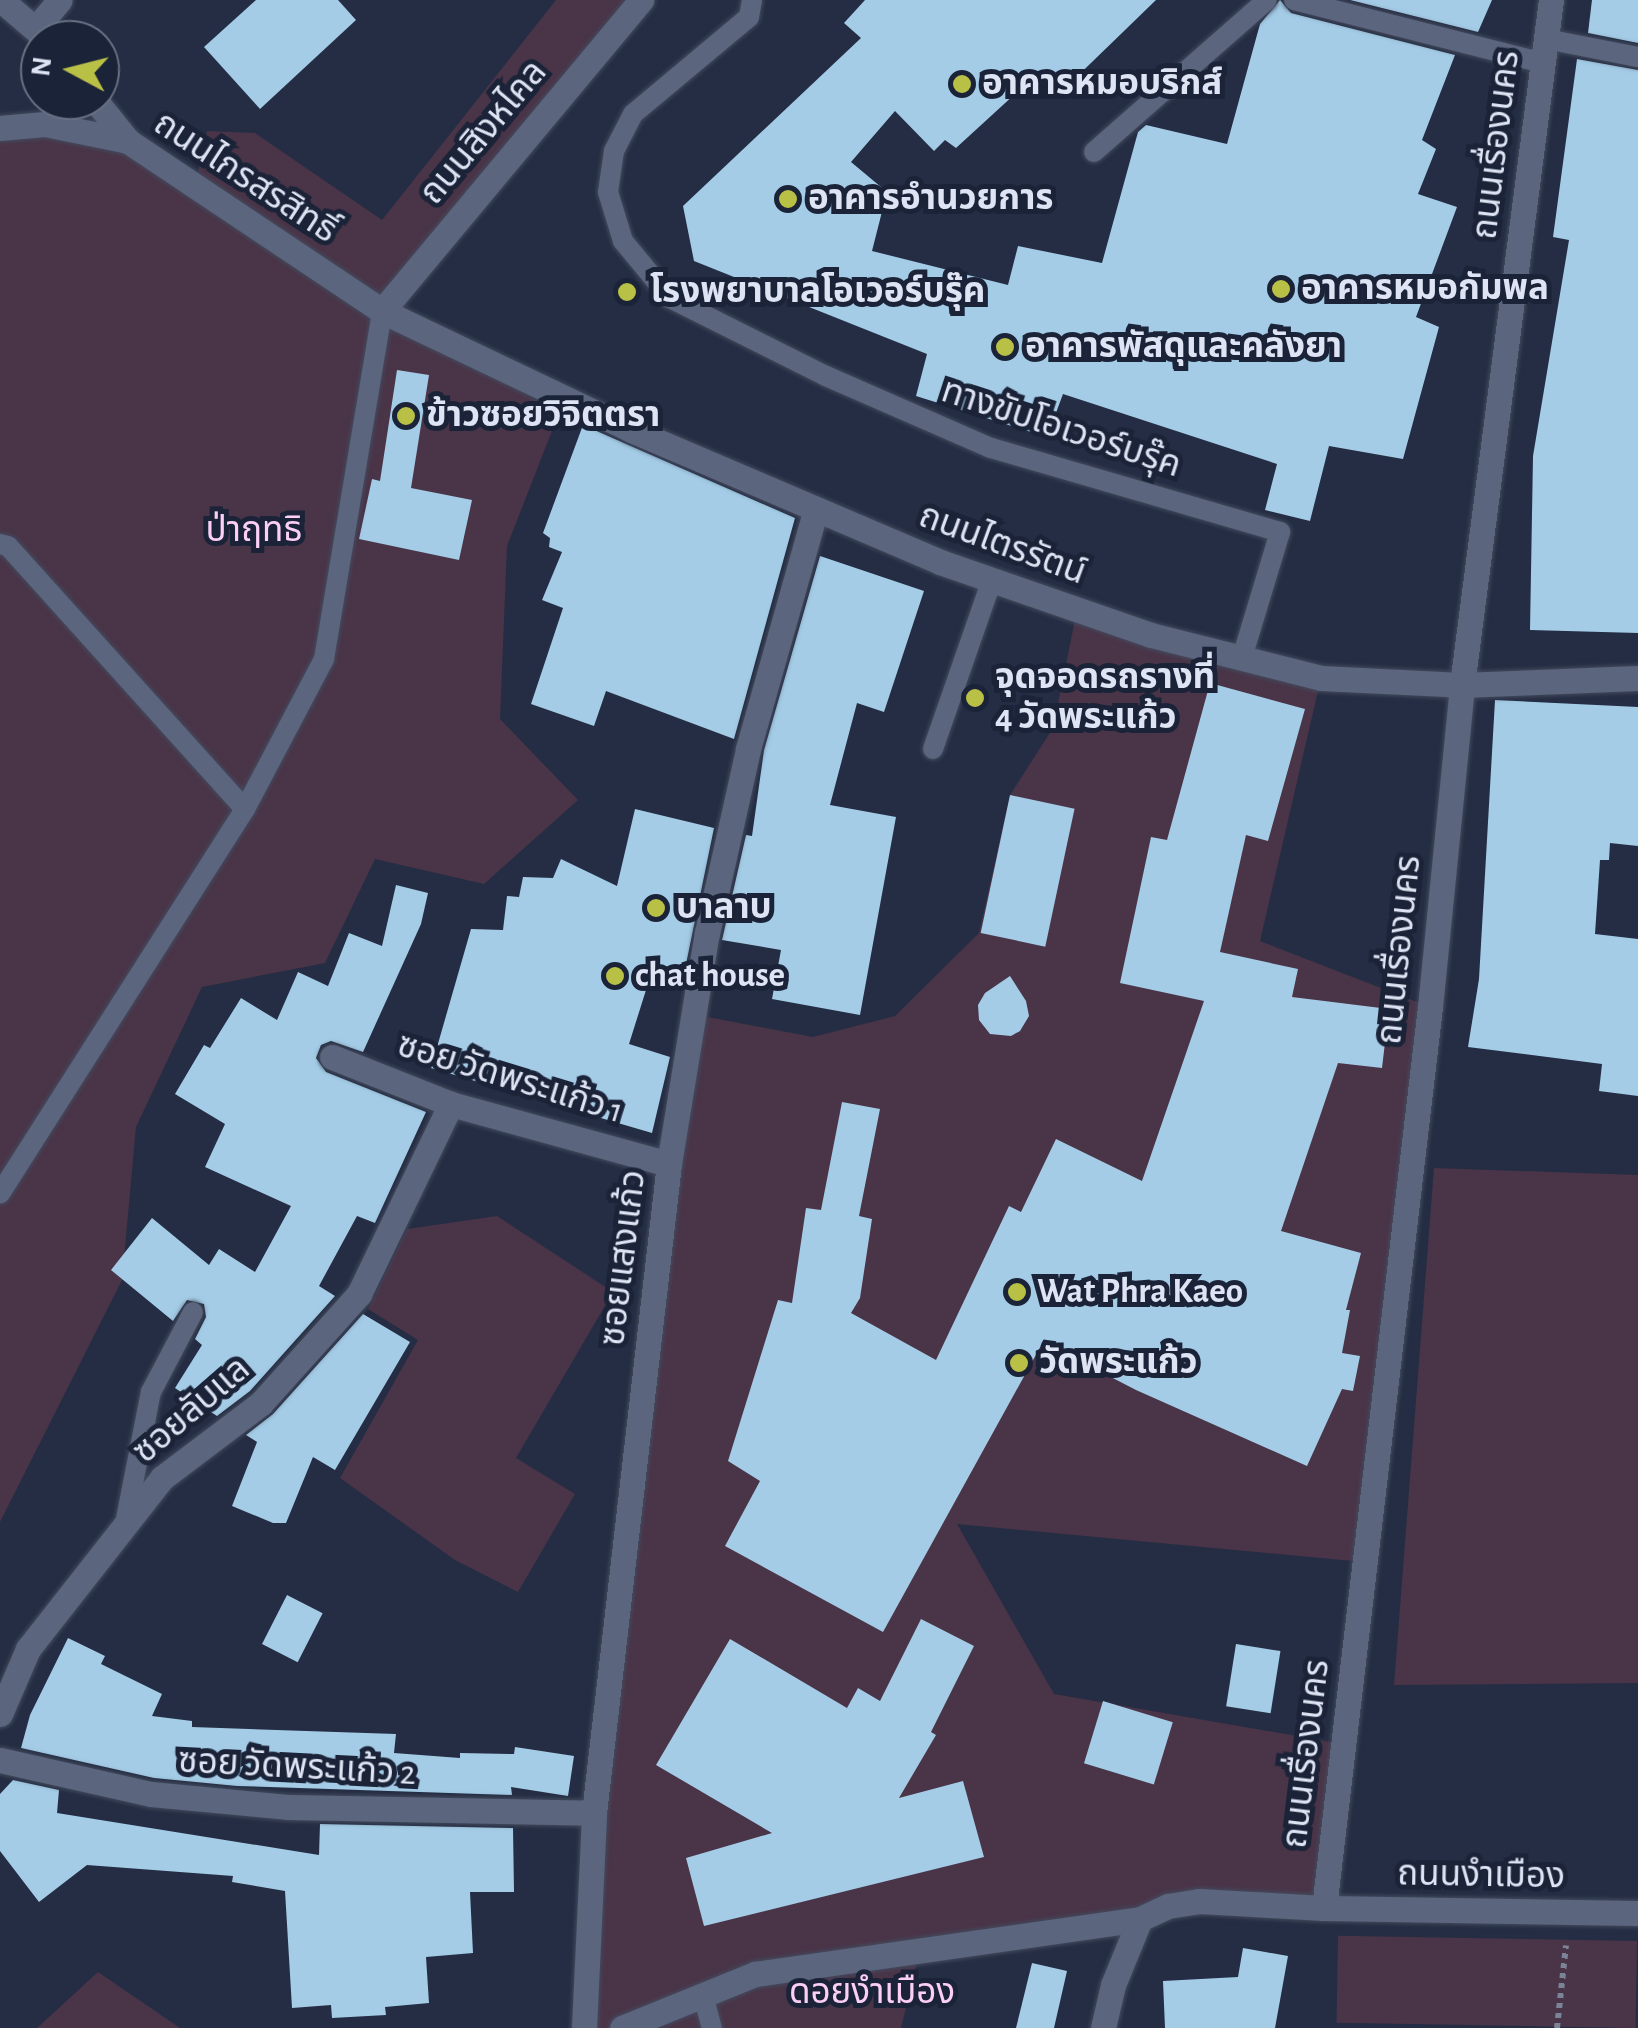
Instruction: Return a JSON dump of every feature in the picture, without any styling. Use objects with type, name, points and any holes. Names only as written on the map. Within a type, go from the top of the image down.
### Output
[{"type":"street","points":[[0,0],[25,20]]},
{"type":"street","name":"ถนนสิงหไคล","points":[[382,311],[641,0]]},
{"type":"street","name":"ถนนเรื่องนคร","points":[[1324,1908],[1430,1006],[1462,685],[1551,0]]},
{"type":"street","points":[[111,120],[128,141]]},
{"type":"street","name":"ถนนไกรสรสิทธิ์","points":[[0,128],[45,124],[128,141],[382,311]]},
{"type":"street","name":"ถนนไตรรัตน์","points":[[382,311],[631,430],[816,510],[992,580],[1150,635],[1321,678],[1462,685],[1638,678]]},
{"type":"street","name":"ซอยแสงแก้ว","points":[[584,2028],[594,1813],[670,1164],[715,896],[748,749],[816,510]]},
{"type":"street","name":"ซอย วัดพระแก้ว 1","points":[[332,1058],[451,1104],[670,1164]]},
{"type":"street","name":"ซอยลับแล","points":[[0,1714],[28,1649],[162,1478],[261,1403],[359,1294],[451,1104]]},
{"type":"street","name":"ซอย วัดพระแก้ว 2","points":[[0,1760],[151,1794],[289,1808],[594,1813]]},
{"type":"street","name":"ถนนงำเมือง","points":[[622,2028],[756,1974],[1140,1919],[1168,1906],[1200,1901],[1324,1908],[1638,1913]]},
{"type":"street","points":[[1103,2028],[1113,1985],[1140,1919]]},
{"type":"lane","name":"ทางขับโอเวอร์บรุ๊ค","points":[[752,0],[749,17],[633,114],[614,151],[608,192],[623,240],[670,298],[826,376],[992,448],[1280,532],[1242,658]]},
{"type":"lane","points":[[1094,152],[1267,0]]},
{"type":"lane","points":[[1294,0],[1544,51],[1638,58]]},
{"type":"lane","points":[[0,1193],[246,809],[324,659],[382,311]]},
{"type":"lane","points":[[0,544],[8,546],[246,809]]},
{"type":"lane","points":[[934,749],[992,580]]},
{"type":"lane","points":[[125,1524],[151,1392],[193,1312]]},
{"type":"lane","points":[[704,1995],[712,2028]]},
{"type":"path","points":[[1557,2028],[1567,1939]]},
{"type":"green space","name":"ป่าฤทธิ","points":[[556,0],[636,0],[383,311],[559,413],[507,546],[500,719],[578,800],[484,884],[375,859],[325,963],[202,987],[136,1127],[122,1280],[0,1522],[0,128],[128,141],[195,185],[207,131],[255,133],[382,220]]},
{"type":"green space","name":"วัดพระแก้ว","points":[[1077,610],[1321,678],[1260,941],[1430,1007],[1364,1562],[957,1524],[1054,1694],[1343,1744],[1324,1908],[1140,1919],[920,1950],[901,2028],[585,2028],[636,1457],[702,1016],[813,1037],[895,1016],[979,933],[1010,795],[1053,728]]},
{"type":"green space","points":[[1434,1168],[1638,1175],[1638,1683],[1394,1685]]},
{"type":"green space","points":[[497,1216],[613,1292],[516,1458],[575,1494],[518,1592],[455,1560],[340,1478],[418,1340],[368,1309],[407,1229]]},
{"type":"green space","points":[[1338,1936],[1637,1941],[1635,2028],[1337,2023]]},
{"type":"green space","points":[[98,1972],[180,2028],[37,2028]]},
{"type":"building","points":[[256,0],[338,0],[356,20],[260,109],[204,47]]},
{"type":"building","points":[[865,0],[1156,0],[1059,94],[1038,73],[956,148],[945,140],[934,151],[895,111],[851,162],[887,192],[872,251],[1008,285],[1018,246],[1102,263],[1138,132],[1146,125],[1227,144],[1260,24],[1280,0],[1291,13],[1455,55],[1422,140],[1436,149],[1418,194],[1457,207],[1416,317],[1439,327],[1403,459],[1329,446],[1310,521],[1265,510],[1277,464],[1063,394],[1047,437],[916,396],[927,354],[694,261],[683,206],[861,38],[844,23]]},
{"type":"building","points":[[1350,0],[1492,0],[1478,32]]},
{"type":"building","points":[[1592,0],[1638,0],[1638,43],[1588,33]]},
{"type":"building","points":[[1577,59],[1638,70],[1638,633],[1530,630],[1533,456],[1569,240],[1553,237]]},
{"type":"building","points":[[397,370],[429,375],[411,488],[472,500],[459,560],[359,539],[372,479],[380,481]]},
{"type":"building","points":[[583,425],[795,518],[734,739],[606,691],[594,726],[531,704],[563,608],[542,600],[562,552],[549,547],[550,538],[543,533]]},
{"type":"building","points":[[820,556],[924,591],[884,712],[857,703],[830,805],[896,817],[860,1015],[772,999],[781,950],[722,940],[746,835],[752,836],[764,750]]},
{"type":"building","points":[[1210,683],[1305,709],[1268,841],[1246,835],[1220,952],[1298,969],[1292,997],[1389,1009],[1382,1068],[1338,1063],[1281,1231],[1361,1253],[1346,1310],[1350,1310],[1342,1353],[1360,1356],[1353,1391],[1342,1389],[1307,1466],[1136,1390],[1043,1342],[883,1632],[725,1546],[760,1481],[728,1461],[778,1300],[792,1303],[806,1208],[821,1210],[842,1102],[880,1109],[859,1216],[872,1219],[860,1298],[851,1313],[936,1360],[1009,1206],[1021,1212],[1056,1139],[1142,1181],[1204,1001],[1120,983],[1151,837],[1167,840]]},
{"type":"building","points":[[1495,700],[1638,707],[1638,846],[1610,843],[1609,860],[1600,860],[1595,934],[1638,939],[1638,1096],[1599,1091],[1602,1064],[1468,1047],[1479,979]]},
{"type":"building","points":[[1010,795],[1075,809],[1045,947],[981,933]]},
{"type":"building","points":[[635,809],[714,828],[683,979],[652,971],[629,1044],[670,1057],[652,1133],[431,1068],[471,929],[503,930],[507,896],[519,897],[523,877],[553,878],[561,859],[617,886]]},
{"type":"building","points":[[396,885],[428,893],[421,924],[363,1052],[331,1041],[321,1045],[316,1058],[326,1072],[426,1112],[375,1223],[357,1216],[319,1286],[335,1296],[250,1391],[217,1416],[175,1388],[202,1345],[195,1339],[206,1317],[204,1304],[187,1300],[173,1321],[111,1270],[152,1218],[209,1265],[219,1249],[255,1272],[291,1206],[205,1167],[225,1124],[175,1094],[204,1045],[210,1048],[241,998],[277,1020],[298,972],[328,986],[349,933],[382,946]]},
{"type":"building","points":[[1010,976],[1026,1001],[1029,1016],[1020,1031],[1011,1036],[990,1034],[979,1020],[978,1005],[985,993]]},
{"type":"building","points":[[363,1314],[410,1342],[335,1470],[313,1457],[286,1523],[273,1523],[232,1506],[257,1442],[246,1435],[273,1414]]},
{"type":"building","points":[[287,1595],[323,1613],[298,1662],[262,1644]]},
{"type":"building","points":[[921,1619],[974,1646],[931,1732],[936,1735],[899,1798],[963,1781],[984,1857],[704,1926],[686,1858],[772,1833],[656,1765],[730,1639],[847,1708],[858,1688],[880,1701]]},
{"type":"building","points":[[68,1638],[105,1656],[101,1664],[162,1694],[152,1716],[192,1721],[192,1727],[396,1734],[394,1753],[460,1758],[460,1753],[514,1754],[515,1747],[574,1756],[568,1796],[511,1787],[512,1795],[237,1786],[154,1778],[21,1748],[30,1715]]},
{"type":"building","points":[[1236,1644],[1280,1651],[1271,1713],[1226,1706]]},
{"type":"building","points":[[1103,1701],[1173,1722],[1154,1785],[1084,1763]]},
{"type":"building","points":[[13,1780],[59,1790],[57,1813],[319,1855],[320,1824],[513,1828],[514,1892],[470,1892],[473,1953],[426,1957],[429,2003],[385,2007],[386,2015],[332,2018],[331,2005],[292,2008],[285,1891],[232,1882],[233,1876],[87,1865],[39,1902],[0,1851],[0,1794]]},
{"type":"building","points":[[1243,1948],[1288,1956],[1275,2028],[1165,2028],[1163,1981],[1238,1977]]},
{"type":"building","points":[[1032,1963],[1067,1971],[1054,2028],[1016,2028]]},
{"type":"place","name":"อาคารหมอบริกส์","points":[[962,84]]},
{"type":"place","name":"อาคารอำนวยการ","points":[[788,199]]},
{"type":"place","name":"อาคารหมอกัมพล","points":[[1281,289]]},
{"type":"place","name":"โรงพยาบาลโอเวอร์บรุ๊ค","points":[[627,292]]},
{"type":"place","name":"อาคารพัสดุและคลังยา","points":[[1005,347]]},
{"type":"place","name":"ข้าวซอยวิจิตตรา","points":[[406,416]]},
{"type":"place","name":"จุดจอดรถรางที่ 4 วัดพระแก้ว","points":[[975,698]]},
{"type":"place","name":"บาลาบ","points":[[656,908]]},
{"type":"place","name":"chat house","points":[[615,976]]},
{"type":"place","name":"Wat Phra Kaeo","points":[[1017,1292]]},
{"type":"place","name":"วัดพระแก้ว","points":[[1019,1363]]},
{"type":"park label","name":"ดอยงำเมือง","points":[[872,1993]]}]
